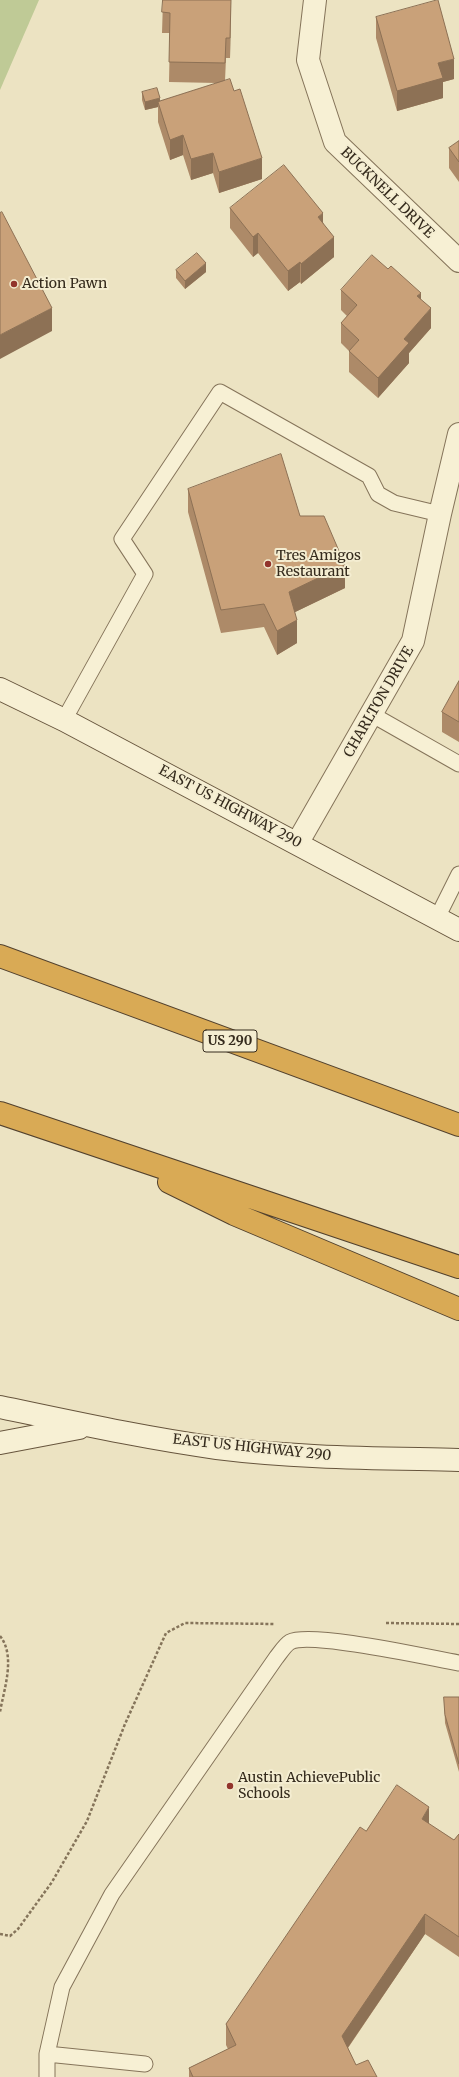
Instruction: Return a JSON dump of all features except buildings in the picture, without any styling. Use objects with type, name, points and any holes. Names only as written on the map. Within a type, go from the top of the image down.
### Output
[{"type":"highway","name":"US 290","points":[[0,956],[459,1125]]},
{"type":"highway","points":[[0,1113],[459,1267]]},
{"type":"highway","points":[[102,1148],[234,1214],[459,1309]]},
{"type":"main road","name":"BUCKNELL DRIVE","points":[[315,0],[308,60],[335,142],[459,262]]},
{"type":"main road","name":"CHARLTON DRIVE","points":[[298,842],[413,641],[459,434]]},
{"type":"main road","name":"EAST US HIGHWAY 290","points":[[0,689],[64,720],[298,842],[459,930]]},
{"type":"main road","name":"EAST US HIGHWAY 290","points":[[0,1407],[90,1426],[217,1448],[325,1457],[459,1460]]},
{"type":"main road","points":[[0,1443],[90,1426]]},
{"type":"lane","points":[[64,720],[145,574],[122,539],[220,392],[369,476],[378,494],[394,503],[440,514]]},
{"type":"lane","points":[[371,714],[459,764]]},
{"type":"lane","points":[[437,918],[459,874]]},
{"type":"lane","points":[[47,2077],[47,2054],[62,1987],[112,1894],[276,1658],[289,1642],[298,1640],[342,1642],[459,1663]]},
{"type":"lane","points":[[47,2054],[145,2064]]},
{"type":"path","points":[[0,1934],[10,1936],[18,1929],[52,1882],[87,1821],[125,1724],[166,1632],[185,1623],[279,1624]]},
{"type":"path","points":[[381,1623],[459,1624]]},
{"type":"path","points":[[0,1636],[6,1644],[9,1655],[0,1712]]},
{"type":"green space","points":[[0,0],[39,0],[0,90]]},
{"type":"place","name":"Action Pawn","points":[[14,284]]},
{"type":"place","name":"Tres Amigos Restaurant","points":[[268,564]]},
{"type":"place","name":"Austin AchievePublic Schools","points":[[230,1786]]}]
